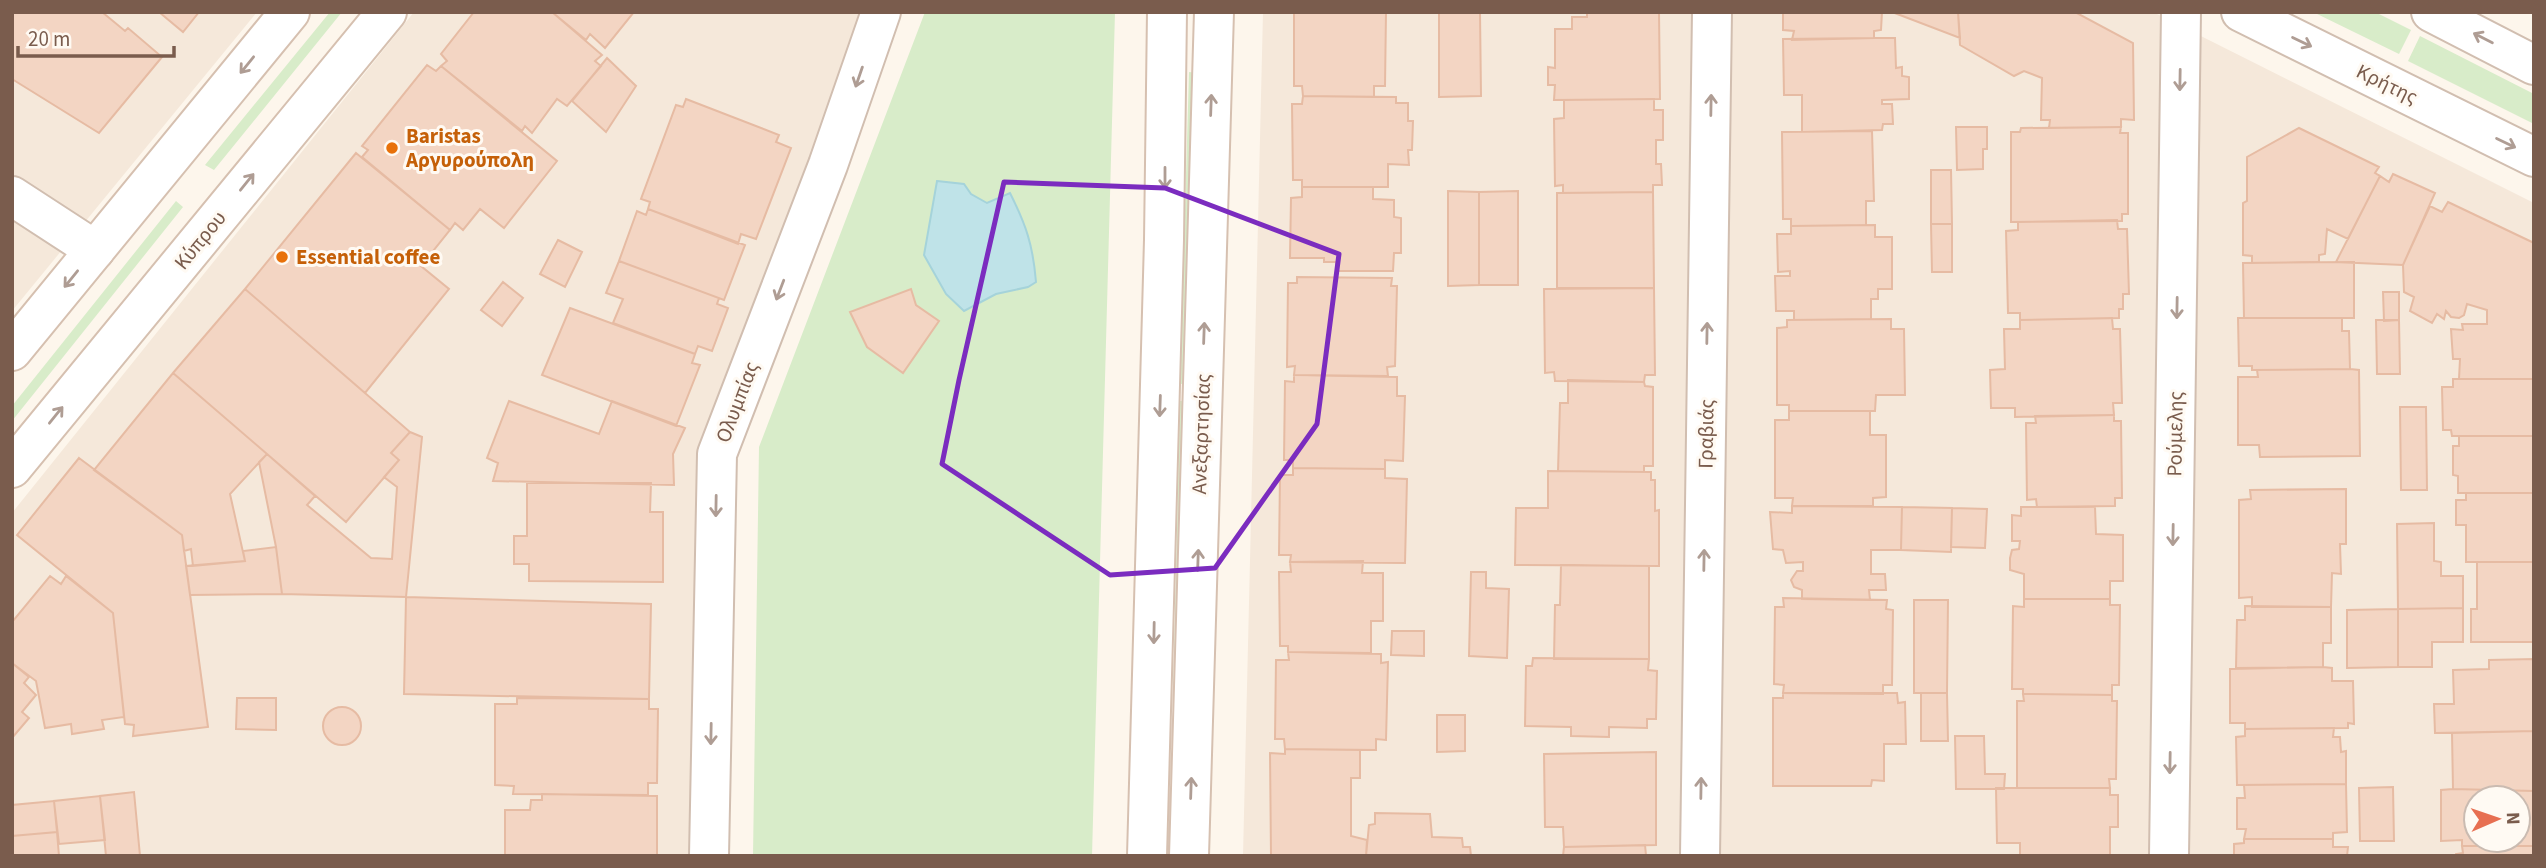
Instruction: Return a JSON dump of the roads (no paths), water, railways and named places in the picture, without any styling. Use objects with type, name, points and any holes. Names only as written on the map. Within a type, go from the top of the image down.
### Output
[{"type":"street","points":[[12,351],[290,12]]},
{"type":"street","name":"Κύπρου","points":[[12,468],[387,12]]},
{"type":"street","name":"Ολυμπίας","points":[[709,856],[717,454],[828,165],[881,12]]},
{"type":"street","name":"Ανεξαρτησίας","points":[[1147,856],[1164,240],[1167,12]]},
{"type":"street","name":"Ανεξαρτησίας","points":[[1189,856],[1214,12]]},
{"type":"street","name":"Γραβιάς","points":[[1700,856],[1712,12]]},
{"type":"street","name":"Ρούμελης","points":[[2169,856],[2181,12]]},
{"type":"street","name":"Κρήτης","points":[[2241,12],[2534,157]]},
{"type":"street","points":[[2431,12],[2534,65]]},
{"type":"street","points":[[12,197],[95,250]]},
{"type":"water","points":[[937,181],[964,184],[971,194],[987,203],[1010,193],[1028,236],[1036,282],[1028,287],[996,294],[964,311],[946,294],[924,255]]},
{"type":"place","name":"Baristas Αργυρούπολη","points":[[392,148]]},
{"type":"place","name":"Essential coffee","points":[[282,257]]}]
